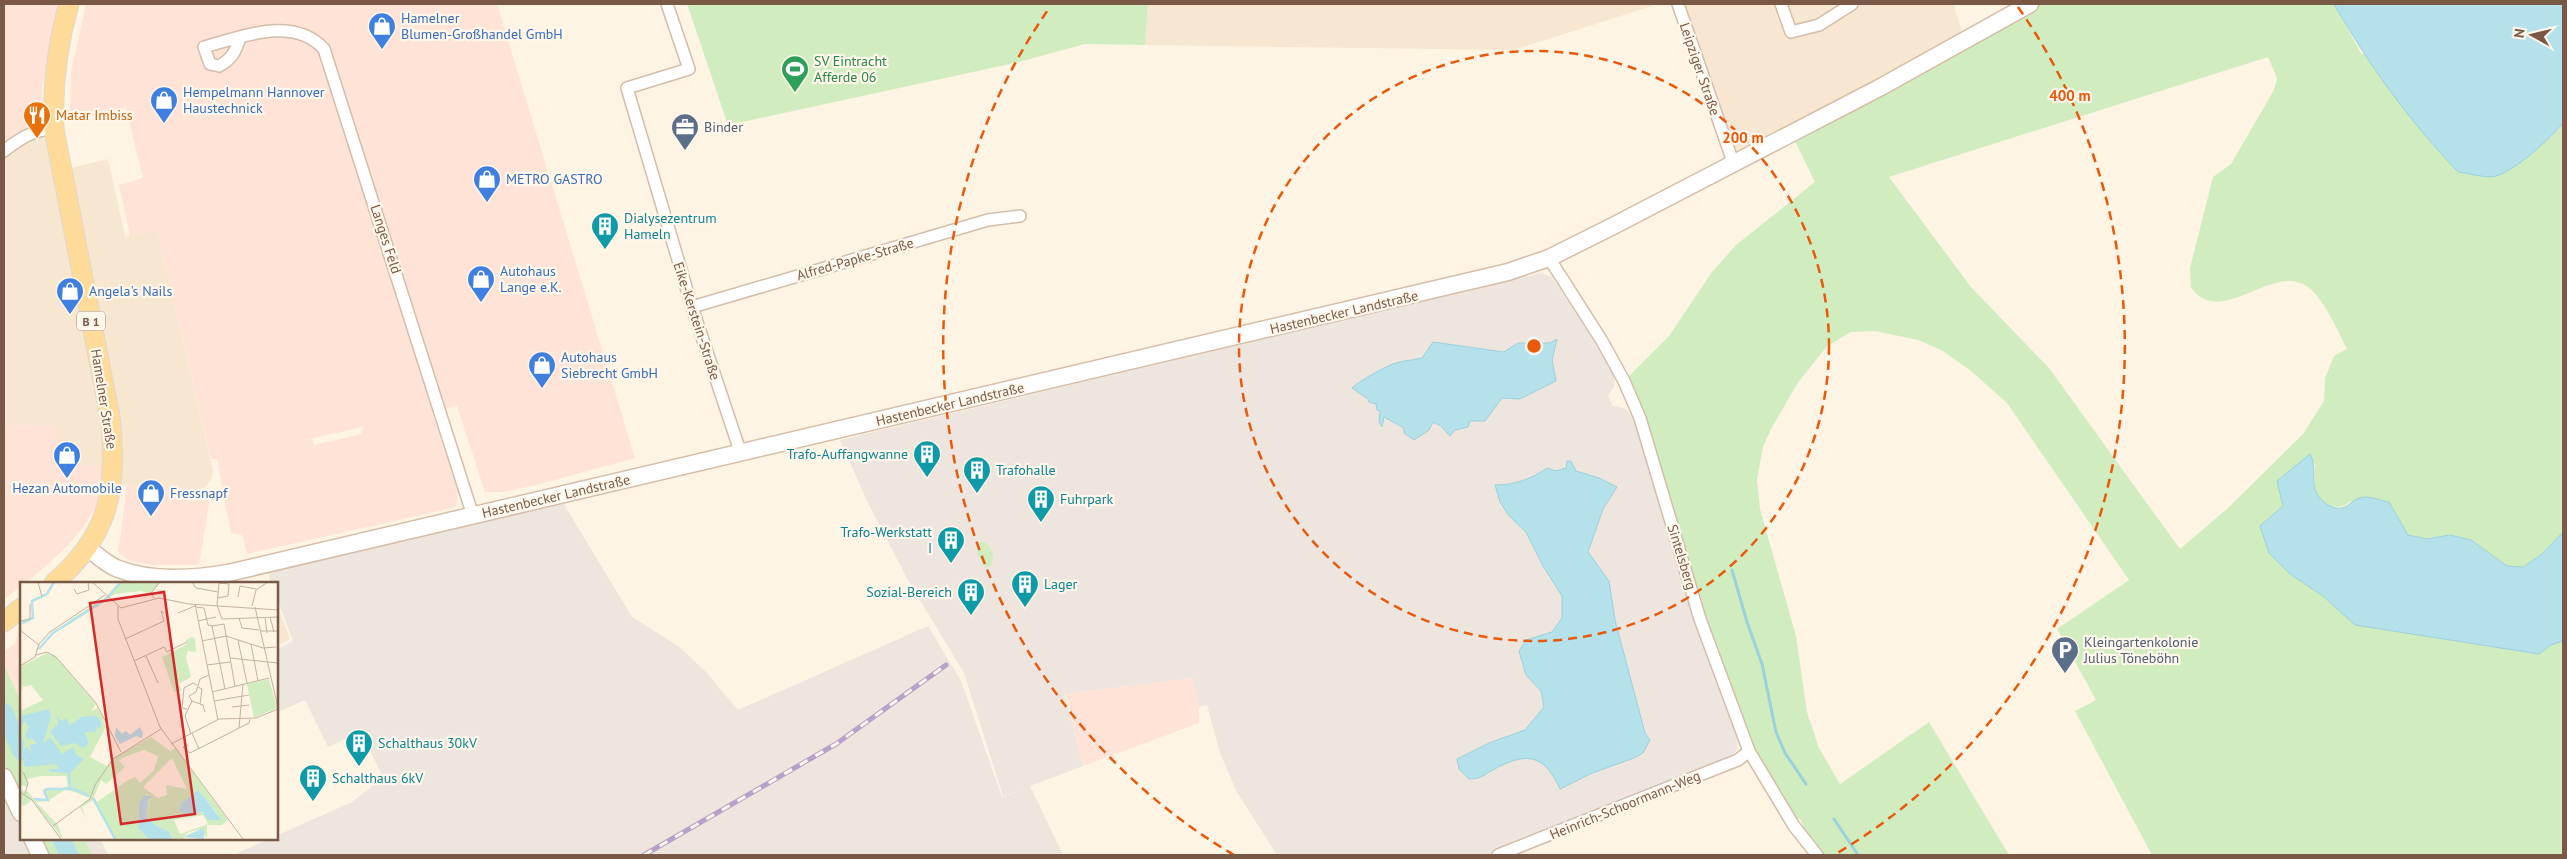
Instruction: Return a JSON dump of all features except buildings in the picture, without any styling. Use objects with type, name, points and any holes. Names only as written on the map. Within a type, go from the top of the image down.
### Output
[{"type":"main road","name":"Hamelner Straße","points":[[69,4],[52,91],[54,129],[110,417],[114,449],[112,493],[106,514],[88,548]]},
{"type":"main road","name":"Hastenbecker Landstraße","points":[[88,548],[105,562],[126,571],[168,577],[210,576],[473,516],[740,451],[1462,285],[1549,258],[1879,88],[2030,4]]},
{"type":"main road","name":"B 1","points":[[55,582],[72,568],[88,548]]},
{"type":"main road","points":[[4,622],[20,609]]},
{"type":"main road","points":[[4,777],[20,811]]},
{"type":"main road","points":[[32,839],[40,855]]},
{"type":"street","name":"Eike-Kerstein-Straße","points":[[667,4],[689,69],[627,88],[692,307],[740,451]]},
{"type":"street","name":"Leipziger Straße","points":[[1678,4],[1733,162]]},
{"type":"street","points":[[1781,4],[1791,32],[1819,25],[1852,4]]},
{"type":"street","name":"Langes Feld","points":[[240,37],[278,29],[314,39],[324,49],[473,516]]},
{"type":"street","points":[[4,150],[21,137],[45,129],[54,129]]},
{"type":"street","name":"Alfred-Papke-Straße","points":[[692,307],[988,220],[1020,216]]},
{"type":"street","name":"Sintelsberg","points":[[1549,258],[1602,341],[1624,381],[1640,418],[1700,619],[1750,751],[1794,826],[1817,855]]},
{"type":"street","name":"Heinrich-Schoormann-Weg","points":[[1498,855],[1738,760],[1750,751]]},
{"type":"shaded area","points":[[4,4],[59,4],[42,88],[43,116],[33,128],[4,142]]},
{"type":"shaded area","points":[[86,4],[497,4],[635,458],[536,485],[502,492],[485,492],[457,406],[432,412],[458,491],[456,507],[247,554],[242,535],[231,533],[217,459],[211,459],[157,230],[130,235],[119,185],[143,178],[126,108],[70,121],[71,72]],"holes":[[[363,427],[361,434],[314,445],[312,439],[296,442]]]},
{"type":"shaded area","points":[[1148,4],[1658,4],[1514,50],[1145,45]]},
{"type":"shaded area","points":[[1678,4],[1953,4],[1965,40],[1733,162]]},
{"type":"shaded area","points":[[45,129],[60,171],[108,159],[125,236],[157,230],[213,470],[211,480],[204,488],[191,492],[175,492],[102,483],[104,467],[61,463],[55,426],[4,424],[4,151]]},
{"type":"shaded area","points":[[1541,273],[1552,277],[1615,374],[1614,387],[1608,396],[1613,406],[1624,408],[1632,415],[1689,603],[1738,738],[1737,750],[1730,757],[1490,855],[1277,855],[1237,792],[1220,753],[1207,705],[1199,707],[1192,678],[1065,694],[1083,766],[1030,786],[1063,855],[233,855],[269,839],[278,839],[278,835],[352,802],[383,778],[361,731],[328,747],[305,700],[278,712],[278,649],[293,641],[278,601],[278,582],[271,582],[268,573],[562,501],[632,617],[678,646],[706,672],[738,710],[928,626],[961,681],[1002,797],[1022,790],[1003,796],[964,673],[909,582],[869,505],[840,440]]},
{"type":"shaded area","points":[[4,424],[55,426],[63,449],[61,463],[104,467],[96,506],[84,526],[70,543],[26,582],[20,582],[20,587],[4,600]]},
{"type":"shaded area","points":[[127,486],[210,498],[199,565],[152,565],[130,561],[118,552]]},
{"type":"shaded area","points":[[278,607],[290,639],[278,646]]},
{"type":"shaded area","points":[[20,626],[20,700],[4,664],[4,652],[15,643]]},
{"type":"shaded area","points":[[1192,678],[1199,707],[1199,723],[1083,766],[1066,694]]},
{"type":"shaded area","points":[[4,764],[20,793],[20,839],[41,839],[49,855],[4,855]]},
{"type":"shaded area","points":[[84,839],[100,839],[108,855],[92,855]]},
{"type":"green space","name":"SV Eintracht Afferde 06","points":[[687,4],[1148,4],[1145,45],[1085,44],[1019,62],[728,125]]},
{"type":"green space","points":[[2030,4],[2334,4],[2361,53],[2551,137],[2563,123],[2563,532],[2542,554],[2523,567],[2507,566],[2471,540],[2450,535],[2427,539],[2408,535],[2389,502],[2351,501],[2337,507],[2327,504],[2322,501],[2315,488],[2315,463],[2283,506],[2261,527],[2269,553],[2290,574],[2323,596],[2539,654],[2551,645],[2563,641],[2563,855],[2152,855],[2075,711],[2096,700],[2057,629],[2129,580],[2007,403],[1971,371],[1943,351],[1918,340],[1875,331],[1851,332],[1827,346],[1797,384],[1771,429],[1763,447],[1757,479],[1760,509],[1796,636],[1807,712],[1819,748],[1840,784],[1929,722],[2009,855],[1824,855],[1807,837],[1801,820],[1792,815],[1753,747],[1700,619],[1624,381],[1669,336],[1712,272],[1736,245],[1815,182],[1791,133]],"holes":[[[2268,57],[2277,78],[2274,90],[2231,164],[2213,177],[2190,268],[2191,288],[2202,298],[2214,301],[2241,296],[2283,281],[2296,282],[2308,287],[2320,299],[2347,349],[2334,356],[2325,378],[2324,401],[2303,434],[2228,508],[2180,549],[2049,368],[1971,287],[1889,177]]]},
{"type":"green space","points":[[978,542],[984,542],[992,550],[993,560],[990,567],[984,566],[979,557],[977,551]]},
{"type":"green space","points":[[4,664],[20,700],[20,793],[4,764]]},
{"type":"green space","points":[[41,839],[84,839],[92,855],[49,855]]},
{"type":"water","points":[[2334,4],[2563,4],[2563,123],[2532,153],[2504,173],[2488,177],[2458,172],[2391,92]]},
{"type":"water","points":[[1557,339],[1552,360],[1556,381],[1520,399],[1502,398],[1485,421],[1470,421],[1468,427],[1455,430],[1450,436],[1441,426],[1433,422],[1429,430],[1414,440],[1404,433],[1404,428],[1384,417],[1382,427],[1379,422],[1380,411],[1377,410],[1376,404],[1369,402],[1368,399],[1352,388],[1389,365],[1422,358],[1433,342],[1504,352],[1518,343],[1550,343]]},
{"type":"water","points":[[2310,454],[2313,463],[2316,492],[2328,505],[2341,508],[2363,497],[2389,502],[2408,535],[2427,539],[2450,535],[2471,540],[2507,566],[2523,567],[2542,554],[2563,532],[2563,641],[2551,645],[2539,654],[2355,625],[2323,596],[2290,574],[2269,553],[2260,526],[2283,506],[2277,481]]},
{"type":"water","points":[[1567,461],[1571,461],[1576,471],[1599,478],[1617,487],[1603,509],[1588,552],[1609,581],[1615,620],[1645,733],[1650,740],[1643,753],[1634,758],[1590,774],[1560,789],[1547,768],[1540,762],[1532,759],[1514,761],[1481,777],[1469,779],[1459,769],[1457,759],[1489,743],[1525,730],[1544,707],[1541,691],[1526,675],[1519,651],[1526,640],[1552,632],[1562,618],[1562,596],[1543,566],[1526,532],[1509,516],[1500,502],[1495,485],[1522,481],[1547,468],[1556,471],[1566,468]]},
{"type":"waterway","points":[[1732,570],[1747,622],[1762,664],[1776,732],[1785,753],[1806,784]]},
{"type":"waterway","points":[[4,712],[20,749]]},
{"type":"waterway","points":[[1834,819],[1858,855]]},
{"type":"waterway","points":[[61,839],[69,855]]},
{"type":"railway","points":[[644,855],[836,744],[946,665]]},
{"type":"place","name":"Hamelner Blumen-Großhandel GmbH","points":[[382,50]]},
{"type":"place","name":"SV Eintracht Afferde 06","points":[[795,93]]},
{"type":"place","name":"Hempelmann Hannover Haustechnick","points":[[164,124]]},
{"type":"place","name":"Matar Imbiss","points":[[37,139]]},
{"type":"place","name":"Binder","points":[[685,151]]},
{"type":"place","name":"METRO GASTRO","points":[[487,203]]},
{"type":"place","name":"Dialysezentrum Hameln","points":[[605,250]]},
{"type":"place","name":"Autohaus Lange e.K.","points":[[481,303]]},
{"type":"place","name":"Angela's Nails","points":[[70,315]]},
{"type":"place","name":"Autohaus Siebrecht GmbH","points":[[542,389]]},
{"type":"place","name":"Trafo-Auffangwanne","points":[[927,478]]},
{"type":"place","name":"Hezan Automobile","points":[[67,479]]},
{"type":"place","name":"Trafohalle","points":[[977,494]]},
{"type":"place","name":"Fressnapf","points":[[151,517]]},
{"type":"place","name":"Fuhrpark","points":[[1041,523]]},
{"type":"place","name":"Trafo-Werkstatt I","points":[[951,564]]},
{"type":"place","name":"Lager","points":[[1025,608]]},
{"type":"place","name":"Sozial-Bereich","points":[[971,616]]},
{"type":"place","name":"Kleingartenkolonie Julius Töneböhn","points":[[2065,674]]},
{"type":"place","name":"Schalthaus 30kV","points":[[359,767]]},
{"type":"place","name":"Schalthaus 6kV","points":[[313,802]]}]
